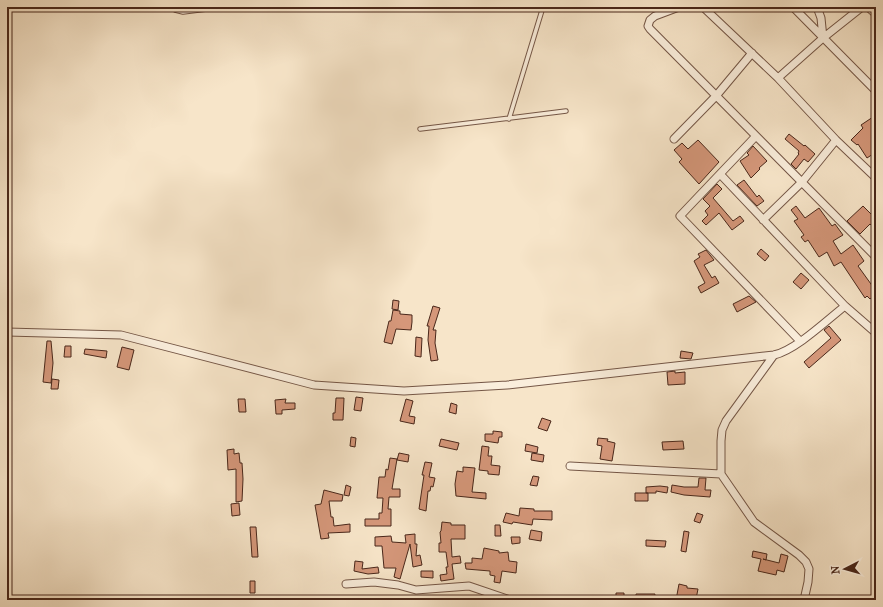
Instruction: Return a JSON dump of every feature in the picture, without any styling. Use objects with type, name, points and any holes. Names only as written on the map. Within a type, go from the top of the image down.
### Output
[{"type":"street","points":[[680,7],[653,18],[650,20],[648,26],[876,257]]},
{"type":"street","points":[[703,7],[778,78],[836,140],[876,178]]},
{"type":"street","points":[[793,7],[876,91]]},
{"type":"street","points":[[817,7],[821,18],[822,38]]},
{"type":"street","points":[[778,78],[822,38],[862,7]]},
{"type":"street","points":[[868,7],[876,14]]},
{"type":"street","points":[[674,139],[716,96],[752,53]]},
{"type":"street","points":[[756,136],[680,216],[800,341]]},
{"type":"street","points":[[763,220],[802,182],[836,140]]},
{"type":"street","points":[[870,172],[876,166]]},
{"type":"street","points":[[720,174],[845,306],[876,333]]},
{"type":"street","points":[[7,332],[121,335],[314,385],[404,391],[507,386],[781,354],[845,306]]},
{"type":"street","points":[[774,355],[726,421],[722,430],[721,474],[754,522],[799,554],[806,562],[809,569],[804,600]]},
{"type":"street","points":[[570,466],[721,474]]},
{"type":"street","points":[[346,584],[374,582],[398,585],[416,590],[468,586],[510,600]]},
{"type":"lane","points":[[174,7],[175,10],[183,12],[223,7]]},
{"type":"lane","points":[[509,119],[543,7]]},
{"type":"lane","points":[[420,129],[566,111]]},
{"type":"building","points":[[876,115],[876,152],[867,158],[858,144],[857,145],[851,140],[863,128],[861,125]]},
{"type":"building","points":[[789,134],[815,154],[808,162],[804,159],[796,169],[791,164],[799,154],[799,151],[785,139]]},
{"type":"building","points":[[698,140],[719,162],[699,184],[679,162],[682,159],[674,150],[682,143],[688,149]]},
{"type":"building","points":[[753,146],[767,161],[751,178],[740,161],[749,155],[747,153]]},
{"type":"building","points":[[744,180],[757,197],[759,195],[764,201],[757,206],[737,185]]},
{"type":"building","points":[[717,184],[722,189],[713,198],[733,221],[740,216],[744,221],[732,230],[719,213],[706,225],[702,221],[708,215],[705,211],[710,206],[703,199]]},
{"type":"building","points":[[796,206],[805,218],[819,208],[832,226],[835,224],[843,235],[833,241],[841,254],[853,245],[864,261],[858,266],[876,291],[876,294],[870,299],[867,296],[865,298],[841,262],[834,266],[827,252],[819,257],[808,240],[805,242],[801,237],[804,235],[794,221],[798,219],[791,210]]},
{"type":"building","points":[[863,206],[876,219],[876,230],[870,224],[860,234],[847,221]]},
{"type":"building","points":[[761,249],[769,256],[765,261],[757,254]]},
{"type":"building","points":[[706,250],[714,260],[704,265],[712,278],[715,276],[719,283],[701,293],[698,287],[705,283],[694,261],[700,257],[698,254]]},
{"type":"building","points":[[801,273],[809,280],[801,289],[793,282]]},
{"type":"building","points":[[749,296],[756,302],[737,312],[733,304]]},
{"type":"building","points":[[393,300],[399,301],[398,310],[392,309]]},
{"type":"building","points":[[433,306],[440,308],[433,330],[436,330],[435,343],[438,360],[431,361],[428,340],[429,326],[427,326]]},
{"type":"building","points":[[393,310],[400,311],[400,314],[412,315],[412,322],[411,330],[396,329],[392,344],[384,342]]},
{"type":"building","points":[[829,326],[841,340],[809,368],[804,362],[831,338],[824,330]]},
{"type":"building","points":[[416,337],[422,338],[421,357],[415,356]]},
{"type":"building","points":[[47,341],[51,341],[53,363],[51,383],[43,382]]},
{"type":"building","points":[[65,346],[71,346],[71,357],[64,357]]},
{"type":"building","points":[[122,347],[134,350],[129,370],[117,367]]},
{"type":"building","points":[[85,349],[107,351],[106,358],[84,354]]},
{"type":"building","points":[[681,351],[693,353],[691,359],[680,358]]},
{"type":"building","points":[[675,371],[675,373],[685,372],[685,384],[668,385],[667,372]]},
{"type":"building","points":[[52,379],[59,380],[58,389],[51,389]]},
{"type":"building","points":[[356,397],[363,398],[361,411],[354,410]]},
{"type":"building","points":[[336,398],[344,398],[343,420],[333,420]]},
{"type":"building","points":[[238,399],[245,399],[246,412],[239,412]]},
{"type":"building","points":[[286,399],[285,403],[295,403],[295,409],[282,410],[282,414],[276,414],[275,400]]},
{"type":"building","points":[[406,399],[413,401],[409,416],[415,417],[414,424],[400,421]]},
{"type":"building","points":[[451,403],[457,405],[456,414],[449,412]]},
{"type":"building","points":[[542,418],[551,421],[547,431],[538,428]]},
{"type":"building","points":[[493,431],[502,432],[502,437],[499,437],[498,443],[485,441],[485,434],[493,434]]},
{"type":"building","points":[[351,437],[356,438],[355,447],[350,446]]},
{"type":"building","points":[[598,438],[608,439],[607,441],[615,443],[612,461],[600,459],[602,446],[597,445]]},
{"type":"building","points":[[441,439],[459,443],[457,450],[439,446]]},
{"type":"building","points":[[683,441],[684,449],[663,450],[662,442]]},
{"type":"building","points":[[526,444],[538,447],[537,453],[525,451]]},
{"type":"building","points":[[482,446],[489,447],[488,456],[492,456],[491,465],[500,466],[499,475],[488,474],[488,471],[479,470]]},
{"type":"building","points":[[234,449],[234,454],[239,453],[240,463],[242,463],[243,479],[242,501],[236,502],[236,469],[228,470],[227,450]]},
{"type":"building","points":[[399,453],[409,455],[408,462],[397,460]]},
{"type":"building","points":[[532,453],[544,455],[543,462],[531,460]]},
{"type":"building","points":[[390,458],[397,459],[392,489],[400,489],[400,497],[389,497],[388,509],[391,509],[391,526],[365,526],[365,519],[379,519],[379,513],[382,513],[383,498],[377,498],[379,477],[385,477]]},
{"type":"building","points":[[425,462],[432,463],[429,477],[435,478],[433,487],[431,486],[430,491],[428,491],[426,511],[419,509],[424,475],[422,475]]},
{"type":"building","points":[[463,467],[475,468],[472,492],[486,493],[486,499],[456,496],[455,484],[457,471],[463,472]]},
{"type":"building","points":[[533,476],[539,477],[537,486],[530,485]]},
{"type":"building","points":[[699,478],[706,478],[705,490],[711,490],[710,497],[684,495],[671,492],[672,485],[698,487]]},
{"type":"building","points":[[346,485],[351,487],[349,496],[344,495]]},
{"type":"building","points":[[646,487],[668,487],[667,493],[656,491],[656,493],[646,493]]},
{"type":"building","points":[[324,490],[343,495],[342,501],[329,501],[331,517],[333,517],[334,526],[350,524],[350,532],[328,533],[329,538],[321,539],[315,505],[321,504]]},
{"type":"building","points":[[635,493],[648,493],[648,501],[635,501]]},
{"type":"building","points":[[239,503],[240,515],[232,516],[231,504]]},
{"type":"building","points":[[520,508],[534,509],[534,511],[552,511],[552,520],[533,519],[532,525],[503,522],[506,513],[519,516]]},
{"type":"building","points":[[697,513],[703,515],[700,523],[694,521]]},
{"type":"building","points":[[442,522],[451,523],[451,525],[465,525],[465,539],[451,539],[452,557],[460,556],[461,563],[452,564],[454,579],[441,581],[440,575],[447,574],[446,567],[448,567],[446,552],[439,552]]},
{"type":"building","points":[[495,525],[500,525],[501,536],[495,536]]},
{"type":"building","points":[[250,527],[256,527],[258,557],[252,557]]},
{"type":"building","points":[[531,530],[542,532],[541,541],[529,539]]},
{"type":"building","points":[[684,531],[689,532],[686,552],[681,551]]},
{"type":"building","points":[[415,534],[415,544],[417,544],[416,556],[420,555],[422,565],[413,567],[410,544],[400,579],[394,577],[396,568],[384,568],[382,546],[375,546],[375,537],[391,536],[392,542],[406,543],[405,535]]},
{"type":"building","points":[[511,537],[520,537],[520,543],[512,544]]},
{"type":"building","points":[[646,540],[666,541],[665,547],[646,546]]},
{"type":"building","points":[[484,548],[499,551],[499,553],[508,552],[509,561],[517,562],[516,573],[502,571],[500,583],[494,582],[495,576],[490,575],[490,571],[466,569],[465,563],[472,563],[472,558],[482,559]]},
{"type":"building","points":[[753,551],[767,554],[766,560],[779,563],[781,554],[788,556],[784,572],[777,570],[776,575],[758,571],[761,559],[752,557]]},
{"type":"building","points":[[355,561],[363,562],[362,569],[378,567],[379,573],[368,574],[354,571]]},
{"type":"building","points":[[421,571],[433,571],[433,578],[421,577]]},
{"type":"building","points":[[250,581],[255,581],[255,593],[250,593]]},
{"type":"building","points":[[679,584],[687,586],[687,588],[698,589],[696,599],[689,597],[689,600],[676,600]]},
{"type":"building","points":[[616,593],[624,593],[624,600],[616,600]]},
{"type":"building","points":[[636,594],[655,594],[654,600],[636,600]]}]
